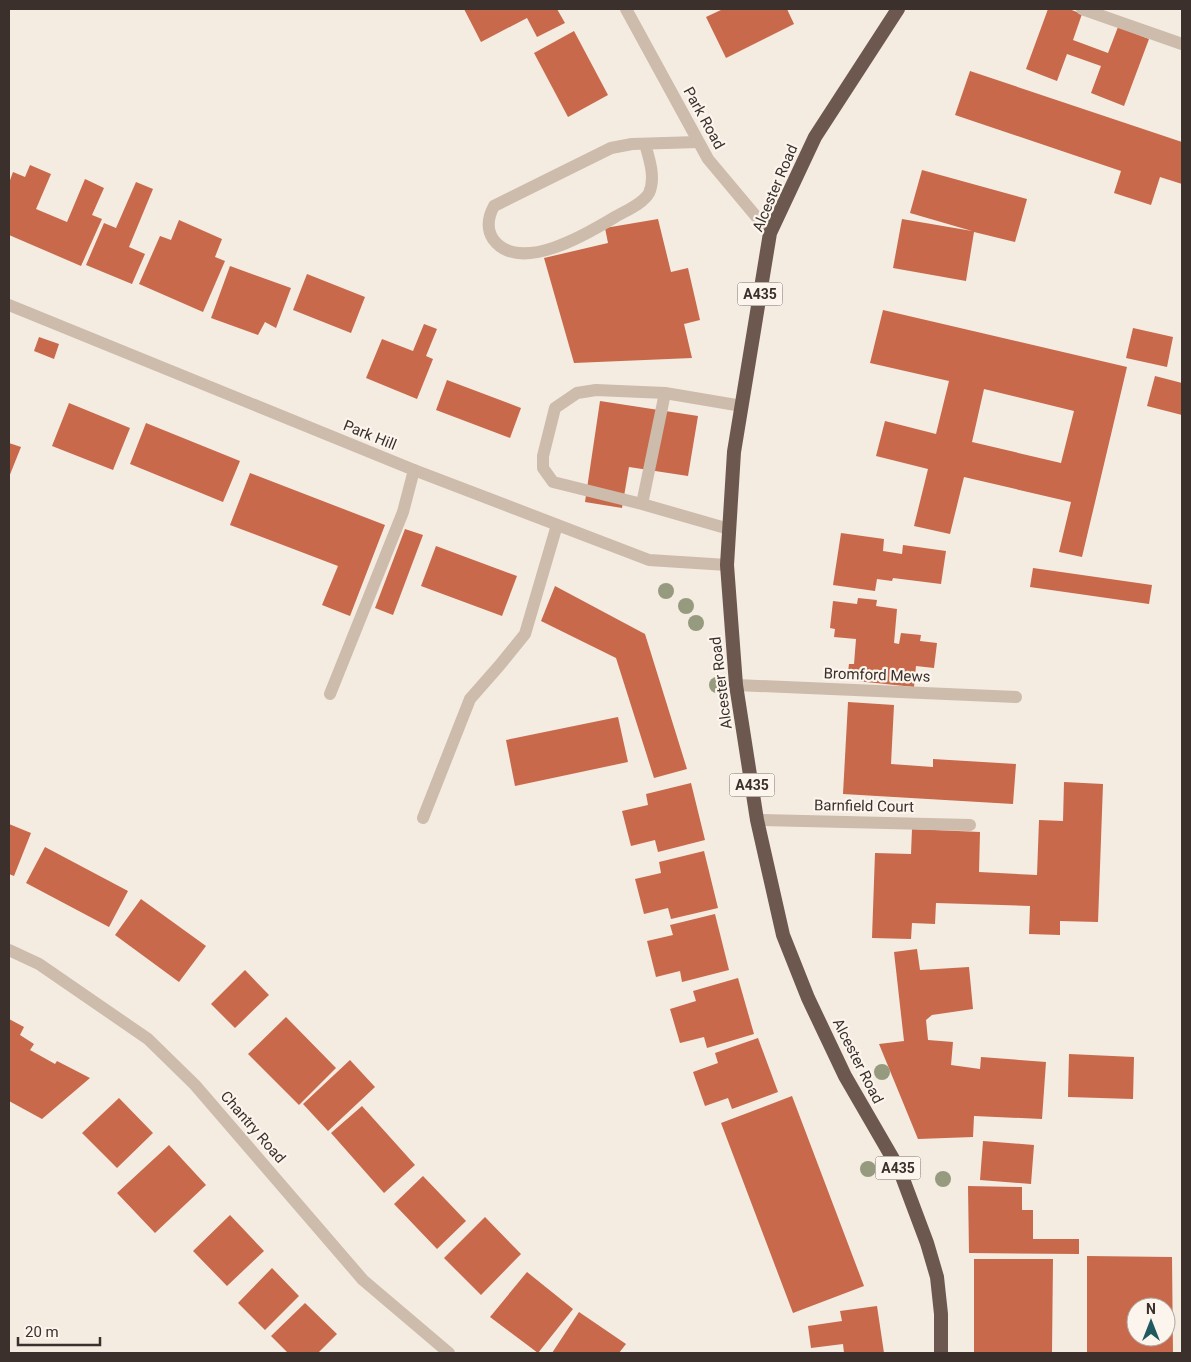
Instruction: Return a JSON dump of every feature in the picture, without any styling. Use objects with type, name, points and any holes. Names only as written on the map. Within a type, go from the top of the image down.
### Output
[{"type":"highway","name":"Alcester Road","points":[[898,9],[815,137],[770,233],[734,452],[727,565],[736,685],[757,820],[783,935],[808,998],[844,1076],[900,1171],[927,1243],[937,1277],[941,1314],[941,1353]]},
{"type":"street","name":"Park Road","points":[[626,9],[708,160],[770,233]]},
{"type":"street","points":[[1082,9],[1182,44]]},
{"type":"street","points":[[645,144],[651,166],[651,185],[648,194],[640,202],[589,233],[554,248],[522,254],[514,253],[498,245],[491,236],[488,220],[494,206],[611,148],[645,144],[698,142]]},
{"type":"street","name":"Park Hill","points":[[9,305],[414,470],[650,560],[727,565]]},
{"type":"street","points":[[729,528],[553,482],[543,468],[543,456],[555,408],[576,393],[596,390],[665,393],[742,406]]},
{"type":"street","points":[[642,504],[665,393]]},
{"type":"street","points":[[330,694],[403,512],[414,470]]},
{"type":"street","points":[[423,818],[470,698],[525,634],[557,525]]},
{"type":"street","name":"Bromford Mews","points":[[736,685],[1016,697]]},
{"type":"street","name":"Barnfield Court","points":[[757,820],[970,825]]},
{"type":"street","name":"Chantry Road","points":[[9,950],[39,964],[148,1040],[195,1085],[363,1280],[449,1353]]},
{"type":"building","points":[[464,9],[557,9],[565,23],[537,37],[527,18],[481,42]]},
{"type":"building","points":[[723,9],[787,9],[794,24],[726,58],[706,17]]},
{"type":"building","points":[[1048,9],[1069,9],[1082,14],[1073,40],[1108,53],[1118,27],[1149,39],[1124,106],[1091,93],[1101,66],[1067,54],[1057,81],[1026,69]]},
{"type":"building","points":[[574,31],[608,95],[568,117],[534,53]]},
{"type":"building","points":[[970,71],[1182,142],[1182,184],[1160,177],[1151,205],[1114,193],[1121,171],[955,115]]},
{"type":"building","points":[[30,165],[51,174],[36,209],[67,222],[85,179],[104,188],[92,215],[102,219],[81,266],[9,235],[9,183],[13,172],[25,177]]},
{"type":"building","points":[[922,170],[1027,199],[1015,242],[974,232],[966,281],[893,268],[902,219],[972,231],[910,213]]},
{"type":"building","points":[[136,182],[153,189],[129,247],[145,254],[132,284],[86,265],[104,223],[116,228]]},
{"type":"building","points":[[658,219],[671,272],[688,268],[700,320],[684,324],[692,358],[574,363],[544,258],[608,243],[605,228]]},
{"type":"building","points":[[179,220],[222,239],[215,257],[225,261],[203,312],[139,284],[160,236],[171,240]]},
{"type":"building","points":[[230,266],[291,288],[276,328],[265,322],[258,335],[211,318]]},
{"type":"building","points":[[307,274],[365,297],[351,333],[293,310]]},
{"type":"building","points":[[883,310],[1127,367],[1082,557],[1059,552],[1071,502],[964,477],[950,534],[914,526],[928,469],[876,456],[885,421],[936,434],[949,381],[870,363]],"holes":[[[984,389],[1074,411],[1061,463],[972,442]]]},
{"type":"building","points":[[424,324],[437,329],[426,356],[433,359],[417,399],[366,378],[382,339],[413,351]]},
{"type":"building","points":[[1133,328],[1173,337],[1167,367],[1126,358]]},
{"type":"building","points":[[39,337],[59,344],[54,359],[34,351]]},
{"type":"building","points":[[1155,376],[1182,383],[1182,415],[1147,406]]},
{"type":"building","points":[[447,380],[521,408],[510,438],[436,410]]},
{"type":"building","points":[[600,401],[698,416],[688,476],[629,467],[622,508],[585,502]]},
{"type":"building","points":[[69,403],[130,428],[113,470],[52,446]]},
{"type":"building","points":[[146,423],[240,461],[223,502],[130,464]]},
{"type":"building","points":[[9,443],[21,447],[9,477]]},
{"type":"building","points":[[250,473],[385,525],[350,616],[322,605],[338,566],[230,525]]},
{"type":"building","points":[[405,529],[423,535],[393,615],[375,608]]},
{"type":"building","points":[[841,533],[884,539],[883,551],[902,554],[903,545],[946,551],[941,584],[893,578],[892,581],[877,579],[875,591],[833,585]]},
{"type":"building","points":[[436,546],[517,576],[502,616],[421,586]]},
{"type":"building","points":[[1033,568],[1152,585],[1149,604],[1030,587]]},
{"type":"building","points":[[555,586],[645,634],[687,769],[654,778],[616,658],[541,621]]},
{"type":"building","points":[[858,598],[877,600],[876,606],[897,609],[894,643],[899,644],[901,633],[921,635],[920,641],[937,643],[934,668],[916,666],[914,687],[847,680],[849,664],[854,664],[856,639],[834,637],[835,629],[830,628],[833,601],[857,604]]},
{"type":"building","points":[[848,702],[894,705],[891,764],[933,767],[933,759],[1016,764],[1013,804],[843,794]]},
{"type":"building","points":[[618,717],[628,762],[515,786],[506,740]]},
{"type":"building","points":[[1064,782],[1103,784],[1098,922],[1060,921],[1060,935],[1029,934],[1030,906],[936,903],[935,924],[912,923],[911,939],[872,938],[875,853],[911,854],[912,829],[980,832],[979,872],[1037,875],[1039,820],[1063,821]]},
{"type":"building","points":[[691,783],[705,840],[658,852],[655,840],[631,846],[622,811],[648,805],[646,794]]},
{"type":"building","points":[[9,824],[31,833],[14,876],[9,874]]},
{"type":"building","points":[[45,847],[128,891],[109,927],[26,883]]},
{"type":"building","points":[[704,851],[718,908],[671,919],[668,908],[644,914],[635,879],[661,873],[659,862]]},
{"type":"building","points":[[141,899],[206,946],[179,982],[115,935]]},
{"type":"building","points":[[715,914],[729,970],[682,982],[680,971],[656,977],[647,941],[673,935],[670,925]]},
{"type":"building","points":[[917,949],[920,970],[969,967],[973,1009],[932,1015],[926,1020],[928,1040],[953,1042],[951,1065],[980,1069],[981,1057],[1046,1062],[1042,1119],[974,1116],[973,1137],[918,1139],[879,1044],[904,1041],[894,952]]},
{"type":"building","points":[[245,970],[269,995],[235,1028],[211,1004]]},
{"type":"building","points":[[738,978],[754,1034],[707,1048],[704,1037],[680,1043],[670,1009],[696,1001],[693,991]]},
{"type":"building","points":[[286,1017],[336,1068],[299,1105],[248,1054]]},
{"type":"building","points":[[9,1019],[24,1027],[20,1035],[34,1044],[30,1050],[55,1064],[57,1061],[90,1078],[42,1119],[9,1101]]},
{"type":"building","points":[[758,1038],[778,1092],[732,1109],[728,1098],[705,1106],[693,1072],[718,1063],[715,1053]]},
{"type":"building","points":[[1069,1054],[1134,1057],[1133,1099],[1068,1097]]},
{"type":"building","points":[[350,1060],[375,1087],[328,1131],[303,1104]]},
{"type":"building","points":[[792,1096],[864,1286],[793,1313],[721,1123]]},
{"type":"building","points":[[119,1098],[153,1133],[117,1168],[82,1133]]},
{"type":"building","points":[[362,1106],[415,1165],[384,1193],[331,1133]]},
{"type":"building","points":[[983,1141],[1034,1145],[1031,1184],[980,1180]]},
{"type":"building","points":[[169,1145],[206,1185],[155,1233],[117,1193]]},
{"type":"building","points":[[423,1176],[466,1221],[437,1249],[394,1204]]},
{"type":"building","points":[[968,1186],[1022,1187],[1022,1210],[1033,1210],[1033,1239],[1079,1239],[1079,1254],[969,1253]]},
{"type":"building","points":[[230,1215],[264,1251],[227,1286],[193,1251]]},
{"type":"building","points":[[485,1217],[521,1254],[481,1295],[444,1258]]},
{"type":"building","points":[[1087,1256],[1172,1257],[1172,1297],[1126,1297],[1126,1347],[1173,1347],[1173,1353],[1087,1353]]},
{"type":"building","points":[[974,1259],[1053,1259],[1052,1353],[974,1353]]},
{"type":"building","points":[[272,1268],[299,1296],[265,1330],[238,1303]]},
{"type":"building","points":[[527,1272],[573,1309],[538,1353],[490,1317]]},
{"type":"building","points":[[305,1303],[337,1334],[318,1353],[288,1353],[271,1336]]},
{"type":"building","points":[[877,1306],[884,1353],[844,1353],[843,1344],[811,1348],[808,1326],[842,1321],[840,1311]]},
{"type":"building","points":[[579,1312],[626,1344],[619,1353],[552,1353]]}]
